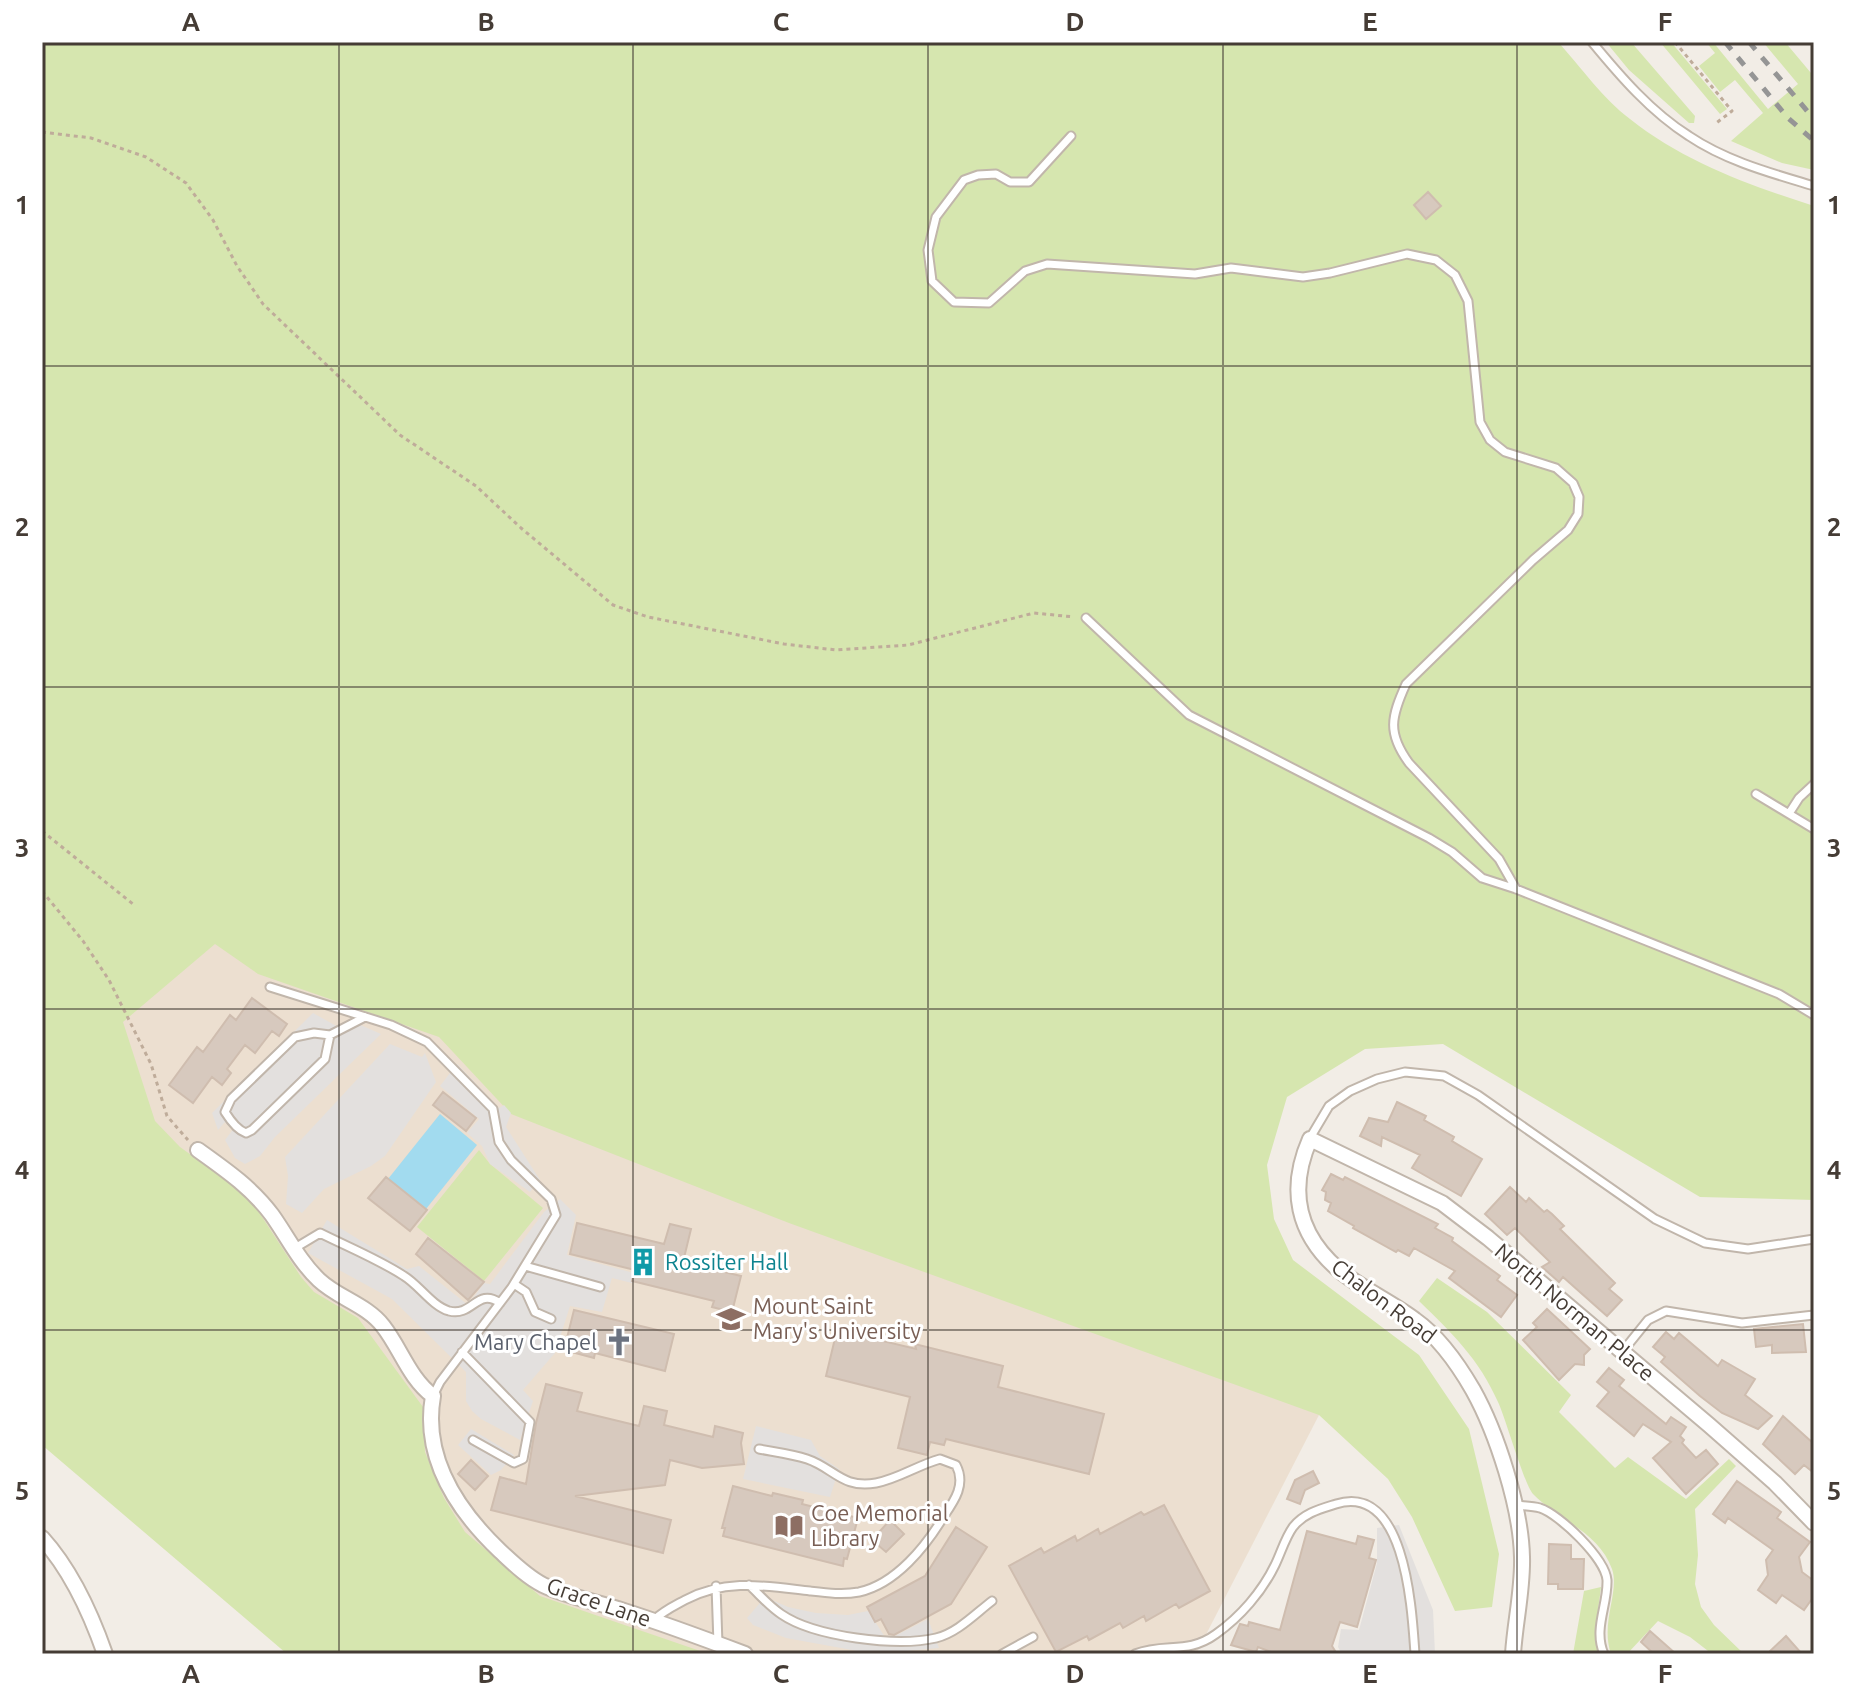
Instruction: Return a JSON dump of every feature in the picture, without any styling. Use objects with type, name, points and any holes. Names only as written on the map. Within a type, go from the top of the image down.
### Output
[{"type":"street","name":"North Norman Place","points":[[1310,1139],[1442,1203],[1488,1238],[1766,1475],[1814,1523]]},
{"type":"street","name":"Chalon Road","points":[[1310,1139],[1301,1159],[1297,1181],[1299,1209],[1309,1234],[1323,1254],[1341,1271],[1417,1321],[1438,1341],[1474,1391],[1491,1431],[1515,1505],[1522,1561],[1513,1654]]},
{"type":"street","points":[[198,1150],[247,1186],[318,1279],[382,1325],[420,1386],[433,1396]]},
{"type":"street","name":"Grace Lane","points":[[433,1396],[430,1429],[434,1453],[445,1480],[461,1509],[517,1566],[542,1584],[654,1620],[745,1654]]},
{"type":"street","points":[[42,1538],[54,1551],[80,1595],[105,1654]]},
{"type":"lane","points":[[1592,42],[1640,95],[1688,136],[1729,158],[1814,186]]},
{"type":"lane","points":[[1071,136],[1029,182],[1010,182],[996,174],[964,180],[936,217],[928,250],[932,281],[954,302],[989,303],[1025,271],[1047,264],[1195,274],[1231,268],[1303,277],[1407,254],[1436,260],[1455,275],[1468,301],[1480,422],[1490,440],[1505,452],[1556,468],[1573,483],[1579,497],[1578,514],[1568,530],[1406,684],[1396,706],[1392,728],[1397,747],[1409,763],[1499,859],[1516,889]]},
{"type":"lane","points":[[1086,618],[1189,715],[1429,838],[1452,852],[1482,878],[1779,994],[1814,1015]]},
{"type":"lane","points":[[1790,812],[1814,784]]},
{"type":"lane","points":[[1756,794],[1814,829]]},
{"type":"lane","points":[[270,987],[391,1025],[427,1042],[493,1109],[499,1142],[551,1199],[556,1215],[514,1284],[440,1382],[433,1396]]},
{"type":"lane","points":[[330,1035],[325,1059],[252,1130],[246,1133],[241,1131],[230,1120],[225,1112],[231,1099],[295,1037],[314,1033],[330,1035],[365,1017]]},
{"type":"lane","name":"Chalon Road","points":[[1310,1139],[1329,1106],[1350,1091],[1377,1079],[1405,1072],[1444,1076],[1478,1095],[1655,1219],[1705,1243],[1748,1249],[1814,1239]]},
{"type":"lane","points":[[294,1248],[320,1233],[394,1269],[446,1310],[467,1309],[489,1296],[500,1303]]},
{"type":"lane","points":[[525,1266],[600,1287]]},
{"type":"lane","points":[[514,1284],[526,1292],[535,1312],[551,1319]]},
{"type":"lane","points":[[1622,1353],[1648,1320],[1666,1311],[1742,1323],[1814,1315]]},
{"type":"lane","points":[[462,1352],[530,1422],[523,1459],[514,1463],[473,1440]]},
{"type":"lane","points":[[654,1620],[697,1593],[716,1586],[749,1585],[835,1594],[861,1592],[884,1582],[902,1569],[941,1521],[960,1483],[956,1465],[940,1459],[877,1483],[861,1484],[830,1474],[805,1458],[759,1449]]},
{"type":"lane","points":[[1135,1654],[1152,1647],[1196,1646],[1217,1634],[1257,1594],[1275,1566],[1292,1528],[1300,1519],[1342,1502],[1361,1501],[1377,1511],[1404,1563],[1411,1599],[1415,1654]]},
{"type":"lane","points":[[1515,1505],[1542,1508],[1593,1550],[1601,1563],[1607,1584],[1600,1622],[1604,1654]]},
{"type":"lane","points":[[749,1585],[782,1615],[825,1632],[890,1642],[936,1638],[953,1631],[992,1601]]},
{"type":"lane","points":[[716,1586],[718,1644]]},
{"type":"lane","points":[[1002,1654],[1033,1637]]},
{"type":"path","points":[[1675,42],[1732,111],[1715,124]]},
{"type":"path","points":[[42,132],[91,138],[146,157],[186,183],[213,220],[237,266],[263,304],[400,435],[476,486],[613,605],[648,617],[784,644],[836,650],[908,645],[1034,613],[1086,618]]},
{"type":"path","points":[[42,831],[133,904]]},
{"type":"path","points":[[42,891],[83,941],[109,980],[151,1064],[167,1116],[198,1150]]},
{"type":"shaded area","name":"Mount Saint Mary's University","points":[[231,912],[1334,1375],[1319,1415],[1196,1654],[616,1654],[509,1618],[226,1262],[94,1019]]},
{"type":"shaded area","points":[[313,1013],[340,1028],[349,1020],[381,1034],[275,1137],[260,1156],[245,1164],[235,1158],[225,1140],[234,1128],[225,1122],[218,1130],[212,1113]]},
{"type":"shaded area","points":[[390,1044],[422,1057],[425,1053],[436,1082],[385,1156],[324,1189],[302,1213],[286,1204],[288,1176],[285,1157]]},
{"type":"shaded area","points":[[457,1064],[499,1108],[504,1105],[511,1113],[506,1127],[540,1180],[530,1192],[490,1164],[482,1146],[467,1133],[479,1119],[440,1086]]},
{"type":"shaded area","points":[[560,1199],[576,1215],[567,1255],[634,1273],[632,1283],[612,1278],[602,1312],[570,1306],[555,1353],[523,1390],[533,1401],[520,1440],[472,1411],[466,1401],[466,1372],[392,1299],[308,1253],[327,1220],[407,1269],[419,1266],[468,1305],[484,1283],[490,1284],[544,1212]]},
{"type":"shaded area","points":[[756,1426],[811,1440],[820,1456],[839,1469],[830,1497],[743,1479]]},
{"type":"shaded area","points":[[471,1429],[514,1455],[501,1470],[491,1475],[458,1445]]},
{"type":"shaded area","points":[[1399,1525],[1433,1610],[1435,1654],[1342,1654],[1338,1647],[1341,1629],[1359,1630],[1377,1563],[1377,1528]]},
{"type":"shaded area","points":[[765,1597],[788,1607],[816,1613],[848,1615],[868,1611],[887,1640],[928,1619],[939,1648],[874,1654],[786,1638],[753,1625],[747,1618]]},
{"type":"green space","points":[[42,42],[1558,42],[1611,102],[1672,148],[1718,171],[1814,206],[1814,1200],[1700,1197],[1443,1044],[1365,1049],[1287,1097],[1267,1165],[1274,1219],[1293,1260],[1419,1355],[1469,1429],[1499,1554],[1492,1607],[1455,1611],[1412,1517],[1388,1479],[1319,1415],[789,1223],[511,1114],[439,1037],[258,974],[215,944],[123,1022],[155,1121],[180,1147],[251,1200],[314,1292],[358,1318],[423,1407],[425,1452],[444,1498],[465,1532],[540,1596],[709,1654],[287,1654],[42,1445]]},
{"type":"green space","points":[[1606,42],[1631,42],[1695,116],[1694,123],[1689,123],[1629,70]]},
{"type":"green space","points":[[1660,42],[1671,42],[1727,109],[1720,114]]},
{"type":"green space","points":[[1706,42],[1713,42],[1768,109],[1798,84],[1763,42],[1785,42],[1811,73],[1814,71],[1814,170],[1782,163],[1731,141],[1763,113],[1735,80],[1720,92],[1699,66],[1715,53]]},
{"type":"green space","points":[[479,1150],[490,1164],[543,1208],[484,1281],[417,1227]]},
{"type":"green space","points":[[1437,1278],[1487,1312],[1571,1395],[1559,1412],[1615,1468],[1628,1457],[1686,1499],[1729,1459],[1736,1466],[1695,1509],[1698,1555],[1695,1584],[1701,1607],[1714,1625],[1744,1654],[1712,1654],[1690,1637],[1658,1621],[1627,1654],[1611,1654],[1608,1630],[1614,1578],[1606,1556],[1588,1536],[1543,1503],[1529,1488],[1491,1387],[1453,1336],[1419,1301]]},
{"type":"green space","points":[[1601,1587],[1597,1630],[1601,1654],[1573,1654],[1584,1591]]},
{"type":"water","points":[[440,1114],[477,1145],[426,1209],[388,1179]]},
{"type":"building","points":[[1428,192],[1441,206],[1426,219],[1414,205]]},
{"type":"building","points":[[252,998],[287,1024],[279,1036],[272,1031],[255,1053],[245,1045],[227,1069],[231,1073],[222,1085],[212,1077],[193,1103],[169,1085],[197,1047],[203,1052],[230,1015],[236,1020]]},
{"type":"building","points":[[443,1092],[476,1118],[466,1131],[433,1105]]},
{"type":"building","points":[[1397,1102],[1426,1116],[1424,1120],[1454,1137],[1452,1141],[1482,1159],[1461,1196],[1412,1168],[1420,1155],[1382,1137],[1381,1146],[1360,1136],[1369,1118],[1388,1122]]},
{"type":"building","points":[[1331,1174],[1343,1180],[1345,1177],[1438,1224],[1435,1228],[1453,1238],[1452,1241],[1500,1276],[1497,1280],[1517,1295],[1501,1317],[1449,1278],[1455,1271],[1414,1248],[1409,1256],[1398,1250],[1396,1252],[1328,1211],[1331,1203],[1325,1200],[1326,1192],[1322,1190]]},
{"type":"building","points":[[386,1177],[427,1210],[410,1231],[368,1198]]},
{"type":"building","points":[[1510,1187],[1526,1202],[1529,1198],[1544,1212],[1547,1210],[1552,1214],[1564,1226],[1560,1229],[1615,1283],[1609,1289],[1622,1300],[1607,1316],[1563,1277],[1559,1282],[1542,1267],[1550,1262],[1515,1228],[1507,1235],[1485,1214]]},
{"type":"building","name":"Rossiter Hall","points":[[577,1223],[664,1244],[670,1224],[691,1229],[683,1262],[741,1276],[732,1312],[712,1307],[714,1301],[632,1281],[635,1270],[570,1254]]},
{"type":"building","points":[[428,1238],[484,1282],[468,1300],[416,1254]]},
{"type":"building","points":[[1547,1309],[1590,1349],[1584,1355],[1584,1365],[1575,1364],[1559,1380],[1523,1340],[1537,1327],[1533,1323]]},
{"type":"building","name":"Mary Chapel","points":[[574,1310],[674,1334],[665,1371],[595,1353],[594,1358],[564,1350]]},
{"type":"building","points":[[1803,1324],[1806,1352],[1772,1353],[1772,1345],[1756,1347],[1754,1329]]},
{"type":"building","points":[[837,1330],[916,1349],[915,1344],[1003,1366],[998,1387],[1104,1414],[1089,1474],[946,1439],[944,1445],[930,1442],[927,1455],[898,1448],[910,1397],[826,1376]]},
{"type":"building","points":[[1666,1332],[1674,1339],[1679,1333],[1718,1366],[1722,1360],[1755,1379],[1745,1395],[1772,1416],[1758,1429],[1722,1413],[1700,1396],[1661,1362],[1665,1357],[1653,1347]]},
{"type":"building","points":[[1609,1368],[1624,1380],[1619,1386],[1666,1424],[1671,1417],[1686,1427],[1680,1436],[1684,1440],[1682,1443],[1696,1458],[1706,1450],[1718,1464],[1686,1494],[1653,1458],[1671,1442],[1643,1424],[1634,1436],[1597,1406],[1609,1392],[1597,1382]]},
{"type":"building","points":[[546,1384],[582,1393],[577,1411],[639,1426],[644,1406],[667,1411],[664,1425],[713,1437],[715,1426],[743,1433],[744,1464],[702,1468],[670,1460],[665,1485],[575,1496],[671,1520],[663,1553],[491,1510],[500,1477],[526,1484]]},
{"type":"building","points":[[1783,1416],[1814,1444],[1814,1473],[1804,1465],[1795,1474],[1763,1444]]},
{"type":"building","points":[[471,1460],[488,1476],[475,1490],[458,1474]]},
{"type":"building","points":[[1313,1471],[1319,1483],[1305,1490],[1300,1504],[1287,1499],[1295,1480]]},
{"type":"building","points":[[1737,1481],[1781,1512],[1777,1518],[1810,1542],[1799,1557],[1802,1572],[1814,1581],[1814,1596],[1804,1610],[1782,1595],[1776,1603],[1758,1590],[1768,1575],[1766,1560],[1773,1550],[1728,1518],[1725,1523],[1713,1514]]},
{"type":"building","name":"Coe Memorial Library","points":[[733,1486],[803,1500],[802,1504],[858,1518],[843,1566],[723,1536],[725,1528],[722,1528]]},
{"type":"building","points":[[1164,1505],[1210,1591],[1179,1608],[1176,1604],[1146,1621],[1144,1616],[1123,1628],[1120,1623],[1089,1640],[1087,1636],[1056,1652],[1009,1566],[1041,1548],[1044,1553],[1075,1536],[1077,1541],[1098,1529],[1100,1534],[1141,1512],[1144,1515]]},
{"type":"building","points":[[890,1520],[904,1534],[886,1552],[872,1540]]},
{"type":"building","points":[[956,1527],[987,1547],[951,1604],[894,1635],[889,1634],[881,1619],[875,1622],[867,1607],[925,1576]]},
{"type":"building","points":[[1307,1531],[1356,1544],[1358,1536],[1374,1540],[1369,1558],[1376,1560],[1357,1627],[1340,1622],[1332,1646],[1337,1654],[1276,1654],[1258,1647],[1256,1652],[1231,1645],[1240,1624],[1248,1626],[1249,1622],[1280,1630]]},
{"type":"building","points":[[1549,1544],[1571,1545],[1571,1559],[1584,1559],[1583,1589],[1558,1589],[1558,1584],[1548,1584]]},
{"type":"building","points":[[1650,1631],[1676,1654],[1654,1654],[1641,1642]]},
{"type":"building","points":[[1786,1636],[1802,1654],[1767,1654]]},
{"type":"railway","points":[[1725,42],[1788,118],[1814,141]]},
{"type":"railway","points":[[1749,42],[1814,119]]},
{"type":"place","name":"Rossiter Hall","points":[[643,1262]]},
{"type":"place","name":"Mount Saint Mary's University","points":[[731,1319]]},
{"type":"place","name":"Mary Chapel","points":[[619,1342]]},
{"type":"place","name":"Coe Memorial Library","points":[[789,1526]]}]
